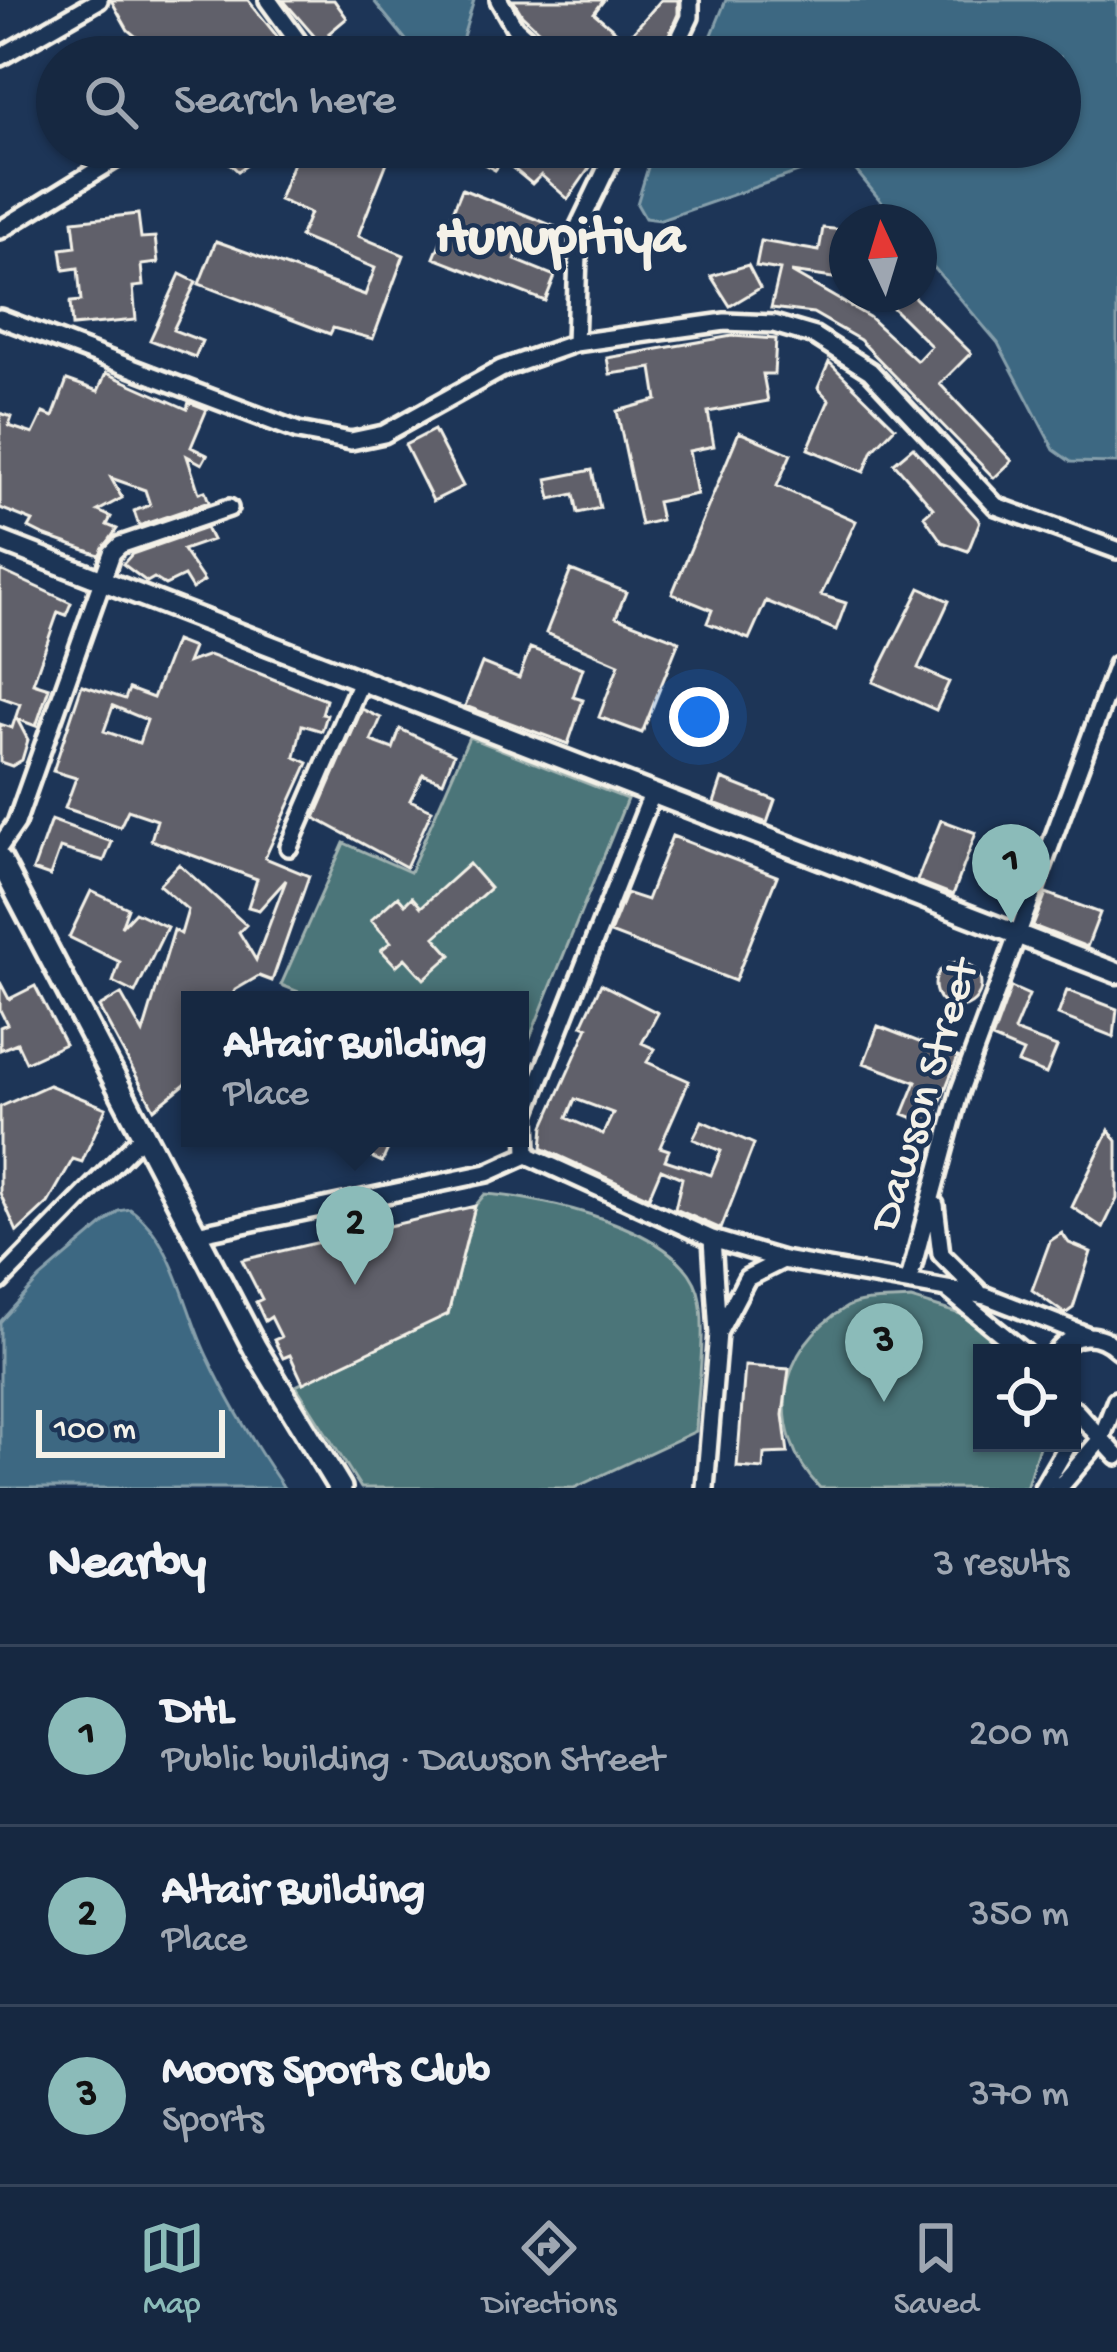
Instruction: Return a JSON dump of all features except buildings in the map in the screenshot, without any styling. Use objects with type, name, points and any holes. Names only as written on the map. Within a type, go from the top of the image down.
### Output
[{"type":"highway","points":[[3,873],[255,1348],[340,1488]]},
{"type":"main road","points":[[0,541],[1117,973]]},
{"type":"street","points":[[36,36],[99,0]]},
{"type":"street","points":[[268,0],[294,36]]},
{"type":"street","points":[[499,0],[524,36]]},
{"type":"street","points":[[680,36],[690,0]]},
{"type":"street","points":[[0,57],[36,36]]},
{"type":"street","points":[[0,230],[101,168]]},
{"type":"street","points":[[575,343],[579,226],[607,168]]},
{"type":"street","points":[[0,318],[298,431],[351,441],[384,434],[501,369],[575,343],[744,321],[815,336],[870,371],[996,506],[1117,550]]},
{"type":"street","points":[[0,846],[16,823],[112,553],[120,545],[229,508]]},
{"type":"street","name":"Dawson Street","points":[[908,1280],[959,1090],[1117,665]]},
{"type":"street","points":[[289,847],[361,681]]},
{"type":"street","points":[[529,1106],[652,794]]},
{"type":"street","points":[[0,1281],[145,1133]]},
{"type":"street","points":[[527,1147],[527,1155]]},
{"type":"street","points":[[196,1234],[487,1173],[527,1155],[712,1239],[782,1260],[986,1296],[1115,1346]]},
{"type":"street","points":[[935,1190],[941,1254],[986,1296]]},
{"type":"street","points":[[705,1488],[718,1333],[712,1239]]},
{"type":"street","points":[[718,1333],[747,1278],[782,1260]]},
{"type":"street","points":[[945,1288],[1014,1344]]},
{"type":"street","points":[[1066,1344],[1087,1335]]},
{"type":"street","points":[[1081,1410],[1097,1411],[1116,1399]]},
{"type":"street","points":[[1059,1488],[1101,1439],[1116,1399]]},
{"type":"street","points":[[1081,1418],[1117,1456]]},
{"type":"street","points":[[1043,1488],[1064,1452]]},
{"type":"green space","points":[[469,737],[627,799],[529,1040],[529,991],[296,991],[281,985],[344,843],[410,872]]},
{"type":"green space","points":[[485,1194],[540,1202],[606,1220],[665,1249],[686,1269],[701,1305],[696,1431],[574,1488],[361,1488],[296,1386],[448,1314],[475,1206]]},
{"type":"green space","points":[[911,1299],[967,1316],[997,1344],[973,1344],[973,1452],[1037,1452],[1026,1488],[820,1488],[791,1441],[786,1391],[805,1344],[823,1324],[847,1307]]},
{"type":"water","points":[[373,0],[474,0],[463,36],[403,36]]},
{"type":"water","points":[[726,0],[1117,0],[1117,463],[1071,462],[1054,450],[998,343],[937,271],[937,204],[883,204],[854,168],[1081,168],[1081,36],[711,36]]},
{"type":"water","points":[[648,168],[809,168],[661,220],[645,218],[637,204]]},
{"type":"water","points":[[130,1209],[146,1223],[169,1258],[216,1375],[284,1488],[0,1488],[0,1322],[40,1278],[119,1211]]},
{"type":"place","name":"DHL","points":[[1011,923]]},
{"type":"place","name":"Altair Building","points":[[355,1285]]},
{"type":"place","name":"Moors Sports Club","points":[[884,1402]]},
{"type":"district","name":"Hunupitiya","points":[[560,240]]}]
